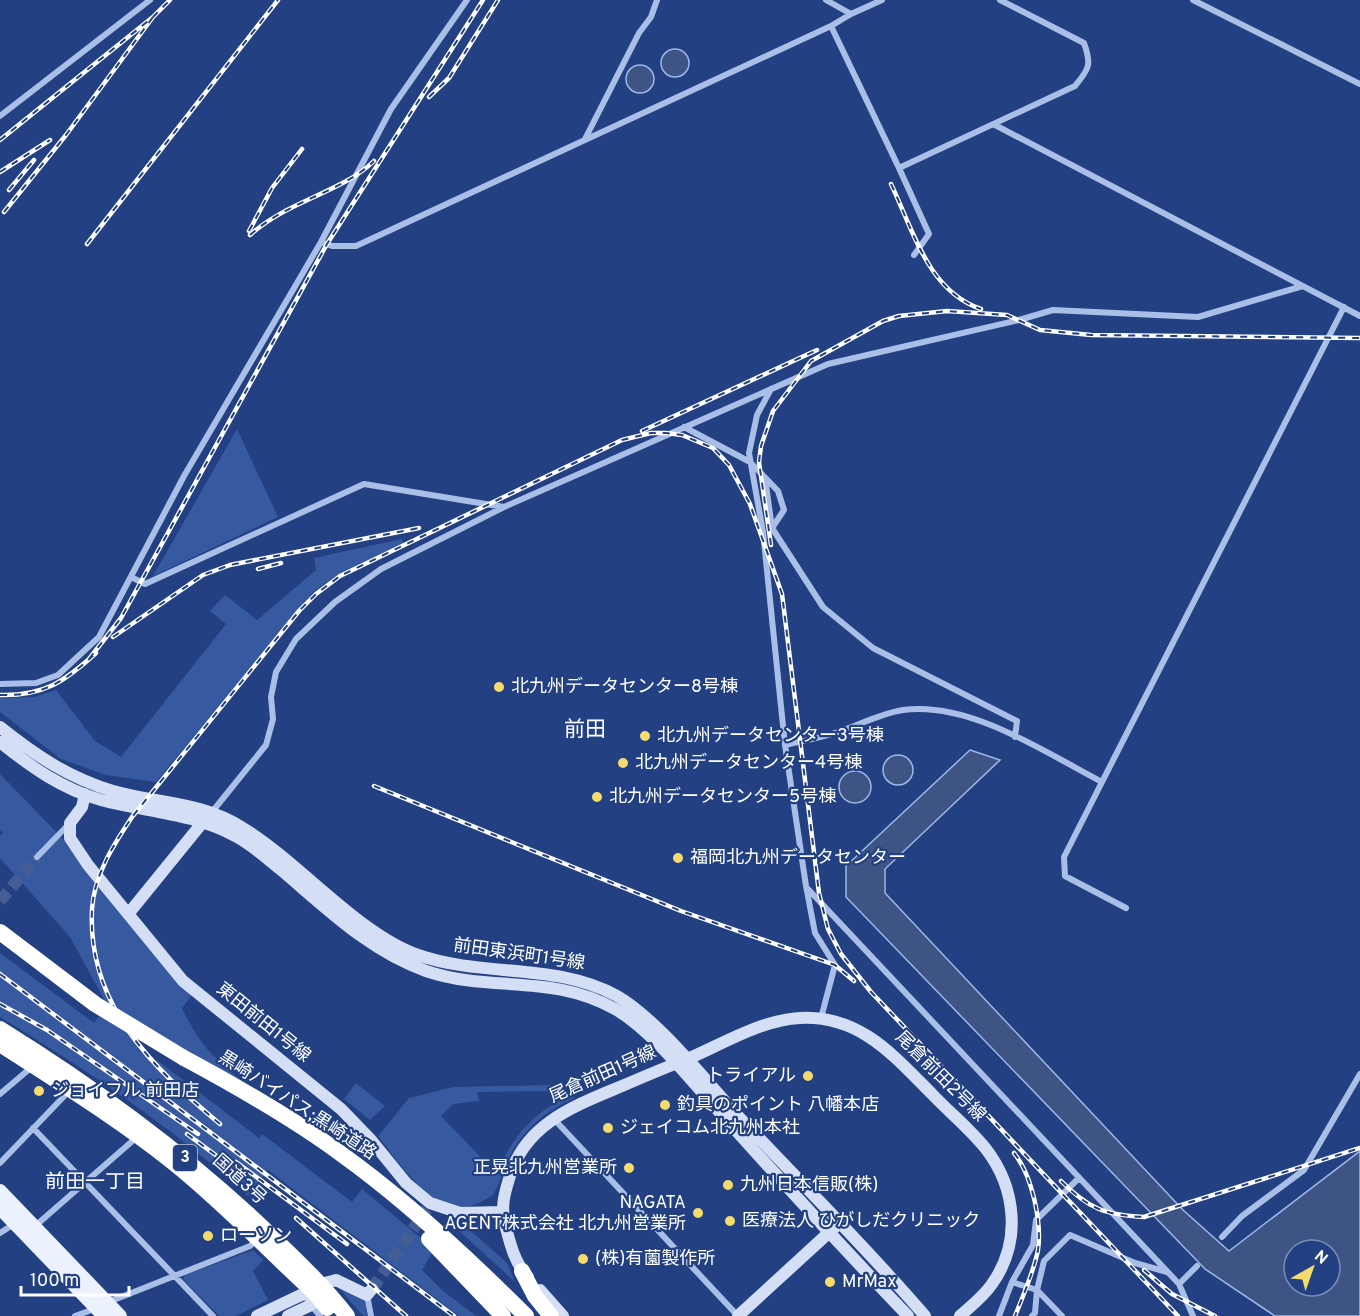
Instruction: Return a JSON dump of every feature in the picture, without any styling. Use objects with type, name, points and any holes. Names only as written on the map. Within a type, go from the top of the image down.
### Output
[{"type":"highway","name":"黒崎バイパス;黒崎道路","points":[[0,932],[95,1004],[296,1135],[410,1221],[514,1316]]},
{"type":"highway","name":"黒崎バイパス;黒崎道路","points":[[0,945],[87,1012],[264,1103],[339,1152],[407,1206],[526,1316]]},
{"type":"highway","name":"国道3号","points":[[0,1029],[89,1087],[212,1179],[316,1294],[333,1316]]},
{"type":"highway","name":"国道3号","points":[[0,1044],[70,1089],[174,1163],[316,1294],[347,1316]]},
{"type":"highway","points":[[339,1152],[436,1220],[484,1262],[539,1316]]},
{"type":"highway","points":[[410,1221],[503,1316]]},
{"type":"highway","points":[[522,1270],[535,1296],[551,1316]]},
{"type":"main road","points":[[0,1191],[18,1218],[103,1309],[120,1316]]},
{"type":"main road","points":[[0,1208],[34,1227],[103,1309]]},
{"type":"street","points":[[0,116],[150,0]]},
{"type":"street","points":[[0,684],[36,683],[58,675],[99,637],[184,476],[321,242],[391,109],[467,0]]},
{"type":"street","points":[[585,139],[639,33],[651,17],[657,0]]},
{"type":"street","points":[[826,0],[851,14]]},
{"type":"street","points":[[321,242],[332,246],[356,246],[831,27],[851,14],[882,0]]},
{"type":"street","points":[[899,168],[1075,86],[1087,72],[1090,59],[1084,43],[1000,0]]},
{"type":"street","points":[[1193,0],[1360,84]]},
{"type":"street","points":[[831,27],[929,234],[914,255]]},
{"type":"street","points":[[995,125],[1360,316]]},
{"type":"street","points":[[129,913],[266,745],[273,719],[271,697],[276,672],[296,639],[335,602],[381,569],[504,507],[828,364],[1053,310],[1197,317],[1303,286]]},
{"type":"street","points":[[1126,908],[1065,876],[1064,857],[1344,307]]},
{"type":"street","points":[[772,388],[757,415],[749,453],[764,540],[785,745],[806,886],[815,933],[835,965],[821,1020]]},
{"type":"street","points":[[684,428],[750,462],[778,491],[784,510],[772,528]]},
{"type":"street","points":[[765,478],[772,528],[823,607],[843,626],[873,648],[1017,721],[1016,736]]},
{"type":"street","points":[[131,577],[146,584],[363,484],[504,507]]},
{"type":"street","points":[[785,745],[835,733],[900,710],[926,708],[952,712],[1016,736],[1102,782]]},
{"type":"street","name":"前田東浜町1号線","points":[[0,727],[58,770],[114,791],[172,801],[212,812],[243,828],[377,932],[414,953],[453,966],[562,976],[593,984],[621,999],[636,1011],[834,1228],[908,1316]]},
{"type":"street","name":"前田東浜町1号線","points":[[0,742],[31,767],[55,782],[84,794],[202,821],[237,837],[362,937],[400,960],[443,976],[473,981],[563,988],[588,994],[619,1011],[680,1061]]},
{"type":"street","points":[[37,857],[82,807],[84,794]]},
{"type":"street","name":"東田前田1号線","points":[[70,823],[70,838],[88,865],[183,981],[341,1108],[429,1206],[460,1213],[502,1212]]},
{"type":"street","points":[[806,886],[1078,1179],[1179,1284],[1193,1316]]},
{"type":"street","name":"尾倉前田2号線","points":[[680,1061],[777,1022],[800,1018],[843,1022],[877,1040],[986,1149],[1000,1172],[1012,1213],[1007,1253],[991,1286],[960,1316]]},
{"type":"street","name":"尾倉前田1号線","points":[[563,1316],[522,1270],[512,1250],[502,1212],[503,1198],[516,1159],[532,1136],[553,1117],[680,1061]]},
{"type":"street","points":[[0,1094],[33,1066]]},
{"type":"street","points":[[1222,1237],[1242,1216],[1304,1170],[1360,1074]]},
{"type":"street","points":[[0,1163],[70,1089]]},
{"type":"street","points":[[553,1117],[738,1316],[834,1228]]},
{"type":"street","points":[[33,1128],[213,1316]]},
{"type":"street","points":[[34,1227],[138,1137]]},
{"type":"street","points":[[999,1316],[1012,1282],[1033,1245],[1036,1220],[1078,1179]]},
{"type":"street","points":[[0,1233],[18,1218]]},
{"type":"street","name":"前田東浜町1号線","points":[[834,1228],[925,1316]]},
{"type":"street","points":[[1032,1316],[1035,1313],[1037,1290],[1044,1261],[1070,1235],[1135,1263],[1167,1272]]},
{"type":"street","points":[[75,1316],[103,1309],[174,1275],[250,1246],[257,1239]]},
{"type":"street","points":[[1179,1284],[1197,1266]]},
{"type":"street","points":[[288,1316],[336,1280],[370,1292],[371,1316]]},
{"type":"street","points":[[1012,1282],[1037,1290],[1062,1316]]},
{"type":"street","points":[[257,1316],[301,1295],[316,1294]]},
{"type":"street","points":[[316,1294],[320,1316]]},
{"type":"shaded area","points":[[675,49],[685,53],[689,63],[685,73],[675,77],[665,73],[661,63],[665,53]]},
{"type":"shaded area","points":[[640,65],[650,69],[654,79],[650,89],[640,93],[630,89],[626,79],[630,69]]},
{"type":"shaded area","points":[[237,429],[278,517],[153,576]]},
{"type":"shaded area","points":[[402,539],[403,543],[340,573],[313,592],[156,782],[106,775],[61,759],[0,712],[0,698],[35,697],[56,690],[95,741],[121,757],[226,624],[210,611],[225,595],[257,620],[316,570],[314,558]]},
{"type":"shaded area","points":[[970,750],[1000,760],[885,869],[885,893],[1183,1210],[1229,1251],[1360,1151],[1360,1316],[1275,1316],[1205,1269],[846,897],[846,866]]},
{"type":"shaded area","points":[[898,755],[904,756],[912,764],[912,776],[904,784],[898,785],[892,784],[884,776],[883,770],[884,764],[892,756]]},
{"type":"shaded area","points":[[855,771],[866,776],[871,787],[866,798],[855,803],[844,798],[839,787],[844,776]]},
{"type":"shaded area","points":[[0,774],[65,841],[173,977],[193,994],[182,1008],[195,1033],[216,1058],[246,1085],[129,1020],[139,1051],[162,1064],[259,1138],[262,1134],[352,1202],[362,1189],[434,1249],[422,1270],[443,1291],[476,1316],[459,1316],[268,1170],[248,1196],[190,1147],[128,1100],[0,1017],[0,953],[94,1023],[107,1005],[70,937],[0,858],[0,836],[3,833],[0,829]]},
{"type":"shaded area","points":[[356,1083],[385,1106],[370,1120],[344,1099]]},
{"type":"shaded area","points":[[551,1085],[575,1098],[544,1116],[519,1141],[492,1196],[466,1207],[453,1207],[440,1202],[416,1182],[378,1136],[409,1098],[453,1087]],"holes":[[[551,1091],[562,1099],[540,1113],[522,1130],[508,1150],[497,1174],[441,1116],[453,1104],[479,1101],[477,1092]]]},
{"type":"shaded area","points":[[445,1218],[462,1223],[507,1263],[515,1282]]},
{"type":"shaded area","points":[[253,1250],[263,1260],[253,1271],[268,1300],[236,1316],[219,1316],[183,1279],[185,1275]]},
{"type":"shaded area","points":[[339,1288],[359,1296],[366,1303],[367,1316],[363,1316]]},
{"type":"tunnel","points":[[0,901],[37,857]]},
{"type":"tunnel","points":[[372,1289],[427,1209]]},
{"type":"railway","points":[[0,140],[153,17],[170,0]]},
{"type":"railway","points":[[87,244],[278,0]]},
{"type":"railway","points":[[89,659],[121,618],[327,244],[483,0]]},
{"type":"railway","points":[[429,97],[449,78],[498,0]]},
{"type":"railway","points":[[4,212],[66,135],[153,17]]},
{"type":"railway","points":[[0,172],[50,140]]},
{"type":"railway","points":[[249,231],[272,188],[302,149]]},
{"type":"railway","points":[[9,190],[34,160]]},
{"type":"railway","points":[[250,235],[281,213],[346,181],[374,161]]},
{"type":"railway","points":[[891,184],[915,239],[935,274],[963,300],[981,309]]},
{"type":"railway","points":[[771,545],[759,462],[761,446],[773,411],[811,361],[883,321],[899,316],[947,311],[1007,315],[1040,330],[1091,335],[1360,338]]},
{"type":"railway","points":[[642,431],[817,350]]},
{"type":"railway","points":[[220,1124],[148,1056],[112,1004],[100,975],[93,943],[94,896],[106,860],[132,817],[299,611],[316,594],[340,576],[622,440],[651,433],[682,435],[713,448],[729,465],[750,504],[782,594],[819,893],[828,929],[841,954],[871,992],[1178,1316]]},
{"type":"railway","points":[[113,637],[203,575],[230,565],[419,528]]},
{"type":"railway","points":[[258,569],[281,563]]},
{"type":"railway","points":[[0,695],[15,695],[41,690],[74,672],[96,653]]},
{"type":"railway","points":[[374,786],[681,911],[835,965],[854,981]]},
{"type":"railway","points":[[0,974],[454,1316]]},
{"type":"railway","points":[[0,1004],[47,1030],[198,1134]]},
{"type":"railway","points":[[187,1134],[240,1173]]},
{"type":"railway","points":[[1061,1181],[1080,1198],[1098,1209],[1144,1217],[1360,1148]]},
{"type":"railway","points":[[1014,1153],[1031,1186],[1037,1213],[1039,1239],[1034,1266],[1015,1316]]},
{"type":"railway","points":[[236,1162],[347,1244]]},
{"type":"railway","points":[[296,1218],[406,1316]]},
{"type":"railway","points":[[1144,1270],[1172,1294],[1215,1316]]},
{"type":"place","name":"北九州データセンター8号棟","points":[[499,687]]},
{"type":"place","name":"北九州データセンター3号棟","points":[[645,736]]},
{"type":"place","name":"北九州データセンター4号棟","points":[[623,763]]},
{"type":"place","name":"北九州データセンター5号棟","points":[[597,797]]},
{"type":"place","name":"福岡北九州データセンター","points":[[678,858]]},
{"type":"place","name":"トライアル","points":[[808,1076]]},
{"type":"place","name":"ジョイフル 前田店","points":[[39,1091]]},
{"type":"place","name":"釣具のポイント 八幡本店","points":[[665,1105]]},
{"type":"place","name":"ジェイコム北九州本社","points":[[608,1128]]},
{"type":"place","name":"正晃北九州営業所","points":[[629,1168]]},
{"type":"place","name":"九州日本信販(株)","points":[[728,1185]]},
{"type":"place","name":"NAGATA AGENT株式会社 北九州営業所","points":[[698,1213]]},
{"type":"place","name":"医療法人 ひがしだクリニック","points":[[730,1221]]},
{"type":"place","name":"ローソン","points":[[208,1236]]},
{"type":"place","name":"(株)有薗製作所","points":[[583,1259]]},
{"type":"place","name":"MrMax","points":[[830,1282]]},
{"type":"district","name":"前田","points":[[585,730]]},
{"type":"district","name":"前田一丁目","points":[[95,1183]]}]
